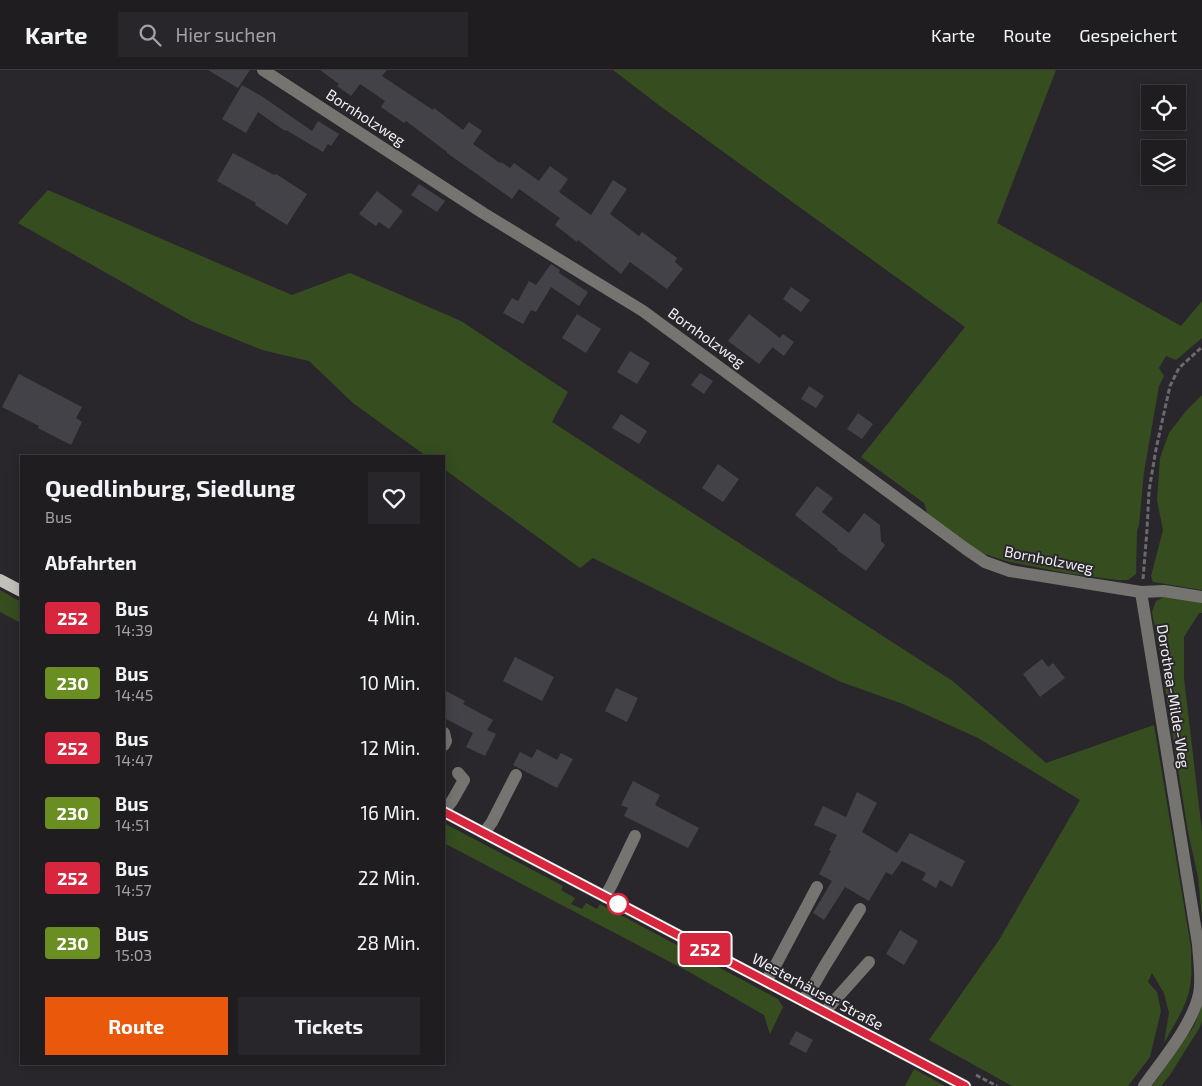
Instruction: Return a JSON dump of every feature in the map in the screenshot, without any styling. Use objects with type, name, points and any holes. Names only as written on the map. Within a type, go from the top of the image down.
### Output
[{"type":"main road","points":[[0,580],[20,590]]},
{"type":"main road","name":"Westerhäuser Straße","points":[[445,813],[965,1086]]},
{"type":"street","name":"Bornholzweg","points":[[263,70],[483,213],[643,311],[985,562],[1010,571],[1141,592],[1164,590],[1202,597]]},
{"type":"street","name":"Dorothea-Milde-Weg","points":[[1141,592],[1196,934],[1200,970],[1199,994],[1188,1023],[1144,1086]]},
{"type":"street","points":[[445,811],[464,780],[458,773]]},
{"type":"street","points":[[484,833],[492,822],[516,775]]},
{"type":"street","points":[[605,897],[635,836]]},
{"type":"street","points":[[766,981],[816,887]]},
{"type":"street","points":[[803,1000],[860,910]]},
{"type":"street","points":[[825,1012],[869,962]]},
{"type":"path","points":[[1141,592],[1149,491],[1170,386],[1179,368],[1202,347]]},
{"type":"green space","points":[[613,70],[1056,70],[997,223],[1181,326],[1202,301],[1202,338],[1176,360],[1166,356],[1159,368],[1164,376],[1159,386],[1144,472],[1137,531],[1136,574],[1128,580],[1117,580],[1065,573],[1006,561],[979,552],[928,516],[924,503],[861,457],[965,327]]},
{"type":"green space","points":[[48,190],[292,295],[350,273],[461,321],[568,392],[552,422],[954,682],[1046,763],[1154,725],[1191,948],[1190,988],[1181,1013],[1164,1043],[1169,1013],[1164,993],[1152,973],[1148,982],[1157,992],[1161,1011],[1150,1057],[1128,1086],[1012,1086],[929,1040],[999,940],[1080,800],[978,738],[903,704],[841,682],[593,558],[580,568],[445,470],[445,455],[425,455],[353,403],[309,361],[262,350],[193,322],[18,223]]},
{"type":"green space","points":[[1202,395],[1202,590],[1153,582],[1151,576],[1163,530],[1157,500],[1160,458],[1169,433],[1186,411]]},
{"type":"green space","points":[[0,590],[20,601],[20,622],[0,612]]},
{"type":"green space","points":[[1166,596],[1202,603],[1202,613],[1199,613],[1184,637],[1184,678],[1202,832],[1202,918],[1198,877],[1188,832],[1152,612],[1156,601]]},
{"type":"green space","points":[[445,824],[563,886],[561,890],[575,898],[571,904],[582,909],[586,903],[597,909],[600,904],[778,999],[783,1007],[770,1034],[764,1015],[691,973],[445,844]]},
{"type":"green space","points":[[1202,1005],[1200,1027],[1170,1075],[1161,1086],[1152,1086],[1194,1026]]},
{"type":"green space","points":[[914,1069],[945,1086],[905,1086]]},
{"type":"building","points":[[208,70],[250,70],[238,88]]},
{"type":"building","points":[[320,70],[387,70],[382,76],[433,110],[434,108],[463,130],[469,122],[482,131],[473,144],[500,163],[510,168],[514,163],[539,181],[550,166],[568,179],[559,192],[591,215],[613,180],[627,189],[610,214],[639,236],[642,232],[677,258],[675,262],[683,269],[667,289],[630,262],[621,274],[578,240],[577,242],[555,225],[560,218],[519,189],[512,199],[406,121],[404,123],[381,107],[385,101],[360,84],[351,96]]},
{"type":"building","points":[[242,85],[263,97],[312,131],[318,121],[339,134],[331,146],[328,144],[323,152],[285,131],[258,112],[246,133],[222,119]]},
{"type":"building","points":[[233,153],[274,175],[276,174],[307,194],[287,225],[255,205],[256,203],[217,181]]},
{"type":"building","points":[[419,184],[445,201],[437,212],[411,195]]},
{"type":"building","points":[[377,191],[403,211],[389,229],[379,222],[376,226],[359,214]]},
{"type":"building","points":[[551,264],[560,270],[559,273],[588,292],[579,306],[551,287],[536,312],[531,310],[523,324],[503,313],[512,298],[518,301],[529,281],[536,285]]},
{"type":"building","points":[[791,287],[810,300],[801,312],[783,299]]},
{"type":"building","points":[[577,314],[601,329],[586,353],[562,338]]},
{"type":"building","points":[[749,314],[780,338],[759,364],[728,341]]},
{"type":"building","points":[[783,334],[794,342],[784,356],[772,347]]},
{"type":"building","points":[[630,351],[650,363],[637,384],[617,372]]},
{"type":"building","points":[[700,373],[713,381],[704,394],[691,385]]},
{"type":"building","points":[[19,374],[82,407],[76,418],[82,422],[71,445],[2,407]]},
{"type":"building","points":[[809,386],[824,396],[816,408],[801,399]]},
{"type":"building","points":[[858,413],[873,424],[862,439],[847,429]]},
{"type":"building","points":[[621,414],[647,431],[639,444],[612,428]]},
{"type":"building","points":[[718,464],[739,479],[723,502],[702,488]]},
{"type":"building","points":[[817,486],[833,498],[822,512],[849,533],[864,513],[880,525],[881,541],[885,545],[866,571],[795,515]]},
{"type":"building","points":[[515,657],[554,677],[542,701],[503,681]]},
{"type":"building","points":[[1042,659],[1048,667],[1053,663],[1065,678],[1040,697],[1023,674]]},
{"type":"building","points":[[616,688],[638,698],[627,722],[605,711]]},
{"type":"building","points":[[445,691],[465,701],[463,704],[493,720],[487,730],[496,734],[485,756],[466,747],[473,733],[445,719]]},
{"type":"building","points":[[537,749],[557,760],[561,753],[573,759],[557,788],[513,765],[520,752],[532,758]]},
{"type":"building","points":[[633,781],[660,795],[655,805],[699,828],[688,848],[624,816],[628,808],[621,805]]},
{"type":"building","points":[[857,792],[877,803],[862,832],[897,853],[910,833],[965,861],[952,887],[940,880],[936,888],[922,880],[926,873],[902,861],[892,875],[886,872],[869,901],[845,887],[824,920],[813,913],[832,881],[819,874],[837,835],[814,825],[823,806],[846,817]]},
{"type":"building","points":[[900,930],[918,941],[904,965],[886,954]]},
{"type":"building","points":[[796,1031],[813,1040],[806,1053],[789,1044]]},
{"type":"bus line","name":"252","points":[[445,813],[965,1086]]}]
